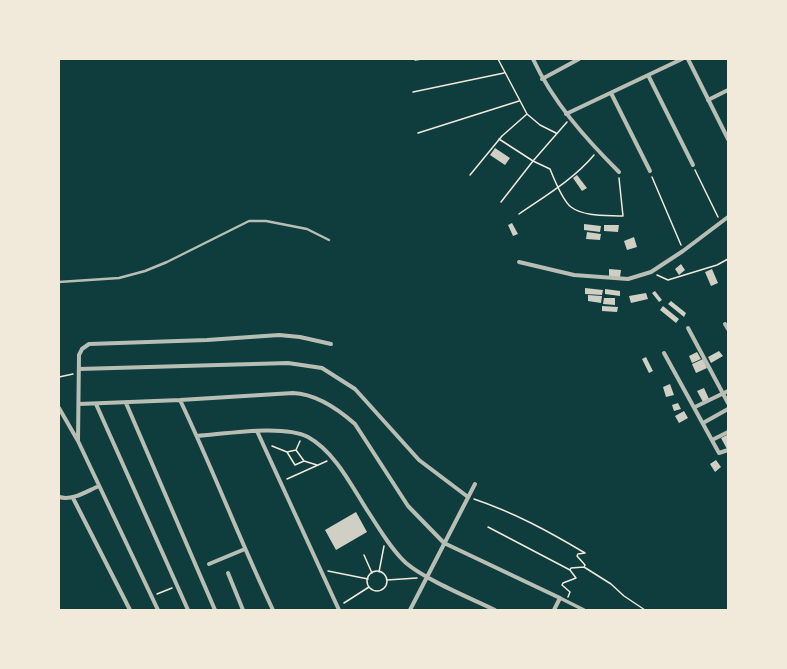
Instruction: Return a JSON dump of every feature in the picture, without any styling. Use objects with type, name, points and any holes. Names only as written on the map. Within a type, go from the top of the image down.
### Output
[{"type":"street","points":[[532,59],[542,79],[570,120],[618,172]]},
{"type":"street","points":[[542,79],[579,59]]},
{"type":"street","points":[[566,114],[682,59]]},
{"type":"street","points":[[688,59],[728,139]]},
{"type":"street","points":[[648,75],[693,165]]},
{"type":"street","points":[[708,100],[728,90]]},
{"type":"street","points":[[611,93],[650,171]]},
{"type":"street","points":[[519,262],[574,275],[628,279],[651,272],[684,251],[728,217]]},
{"type":"street","points":[[725,324],[728,329]]},
{"type":"street","points":[[688,328],[728,403]]},
{"type":"street","points":[[78,441],[79,355],[82,349],[89,344],[207,340],[279,335],[300,337],[331,344]]},
{"type":"street","points":[[664,353],[719,453],[728,450]]},
{"type":"street","points":[[79,369],[288,363],[322,368],[355,388],[419,460],[468,497]]},
{"type":"street","points":[[695,407],[728,391]]},
{"type":"street","points":[[79,404],[180,400],[293,392],[311,395],[342,413],[355,424],[408,506],[444,543],[584,610]]},
{"type":"street","points":[[180,400],[245,549],[274,610]]},
{"type":"street","points":[[126,403],[215,610]]},
{"type":"street","points":[[96,404],[188,610]]},
{"type":"street","points":[[59,408],[78,441],[158,610]]},
{"type":"street","points":[[703,423],[728,409]]},
{"type":"street","points":[[197,436],[257,431],[295,433],[308,438],[326,452],[345,476],[389,545],[407,564],[427,576],[495,610]]},
{"type":"street","points":[[257,431],[321,569],[338,610]]},
{"type":"street","points":[[712,440],[728,432]]},
{"type":"street","points":[[410,610],[475,484]]},
{"type":"street","points":[[59,497],[66,499],[72,498],[99,486]]},
{"type":"street","points":[[72,498],[130,610]]},
{"type":"street","points":[[209,564],[245,549]]},
{"type":"street","points":[[228,573],[243,610]]},
{"type":"street","points":[[554,610],[560,598]]},
{"type":"street","points":[[482,610],[485,605]]},
{"type":"lane","points":[[59,282],[119,278],[145,271],[167,262],[249,221],[266,222],[307,229],[329,240]]},
{"type":"path","points":[[415,60],[422,59]]},
{"type":"path","points":[[498,59],[526,114],[540,125],[556,133]]},
{"type":"path","points":[[413,92],[504,73]]},
{"type":"path","points":[[418,133],[519,101]]},
{"type":"path","points":[[470,175],[499,139],[526,114]]},
{"type":"path","points":[[501,202],[532,161],[556,133],[570,120]]},
{"type":"path","points":[[499,139],[532,161],[550,169],[558,187],[571,207],[588,214],[623,216],[618,172]]},
{"type":"path","points":[[519,214],[558,187],[587,163],[598,151]]},
{"type":"path","points":[[693,165],[720,223]]},
{"type":"path","points":[[650,171],[684,251]]},
{"type":"path","points":[[651,272],[668,280],[717,265],[728,258]]},
{"type":"path","points":[[59,377],[74,374]]},
{"type":"path","points":[[296,450],[300,441]]},
{"type":"path","points":[[272,446],[287,452],[296,450]]},
{"type":"path","points":[[296,450],[304,461],[317,465]]},
{"type":"path","points":[[287,452],[295,465],[304,461]]},
{"type":"path","points":[[287,479],[327,461]]},
{"type":"path","points":[[468,497],[507,510],[555,534],[585,553],[578,554],[585,565],[584,567]]},
{"type":"path","points":[[488,527],[570,570],[576,578],[563,583],[562,585],[570,592]]},
{"type":"path","points":[[379,572],[384,546]]},
{"type":"path","points":[[364,555],[372,573]]},
{"type":"path","points":[[570,570],[571,568],[584,567],[611,584],[624,596],[645,610]]},
{"type":"path","points":[[321,569],[368,579]]},
{"type":"path","points":[[369,587],[368,579],[372,573],[379,572],[384,575],[387,580]]},
{"type":"path","points":[[387,580],[427,576]]},
{"type":"path","points":[[369,587],[374,590],[380,590],[385,586],[387,580]]},
{"type":"path","points":[[151,596],[177,586]]},
{"type":"path","points":[[344,603],[369,587]]},
{"type":"building","points":[[495,148],[510,158],[505,165],[490,155]]},
{"type":"building","points":[[577,175],[587,188],[582,191],[573,178]]},
{"type":"building","points":[[512,223],[518,234],[513,236],[508,225]]},
{"type":"building","points":[[584,224],[601,226],[600,232],[584,230]]},
{"type":"building","points":[[604,225],[619,225],[618,232],[604,231]]},
{"type":"building","points":[[587,232],[601,234],[600,240],[586,239]]},
{"type":"building","points":[[634,237],[637,247],[627,250],[624,241]]},
{"type":"building","points":[[681,264],[685,270],[679,275],[675,269]]},
{"type":"building","points":[[609,269],[621,270],[620,277],[609,277]]},
{"type":"building","points":[[712,269],[718,283],[711,286],[705,272]]},
{"type":"building","points":[[585,288],[603,290],[602,295],[585,294]]},
{"type":"building","points":[[605,289],[620,291],[620,296],[605,294]]},
{"type":"building","points":[[655,291],[662,300],[659,302],[652,293]]},
{"type":"building","points":[[646,293],[648,299],[631,303],[629,296]]},
{"type":"building","points":[[588,295],[602,296],[601,303],[588,301]]},
{"type":"building","points":[[604,298],[615,298],[615,305],[603,304]]},
{"type":"building","points":[[671,301],[686,313],[684,317],[668,304]]},
{"type":"building","points":[[602,306],[618,307],[617,312],[602,311]]},
{"type":"building","points":[[663,306],[679,319],[676,323],[660,310]]},
{"type":"building","points":[[719,351],[723,356],[711,363],[708,357]]},
{"type":"building","points":[[697,352],[701,359],[692,363],[689,356]]},
{"type":"building","points":[[646,357],[653,371],[649,373],[642,359]]},
{"type":"building","points":[[703,359],[707,368],[696,373],[692,364]]},
{"type":"building","points":[[670,384],[674,395],[666,397],[663,387]]},
{"type":"building","points":[[704,388],[709,399],[703,402],[697,391]]},
{"type":"building","points":[[678,403],[681,409],[674,411],[672,405]]},
{"type":"building","points":[[684,411],[688,418],[679,423],[675,416]]},
{"type":"building","points":[[727,435],[728,437],[728,451],[721,438]]},
{"type":"building","points":[[716,460],[721,467],[715,472],[710,464]]},
{"type":"building","points":[[356,512],[367,532],[336,550],[325,530]]}]
